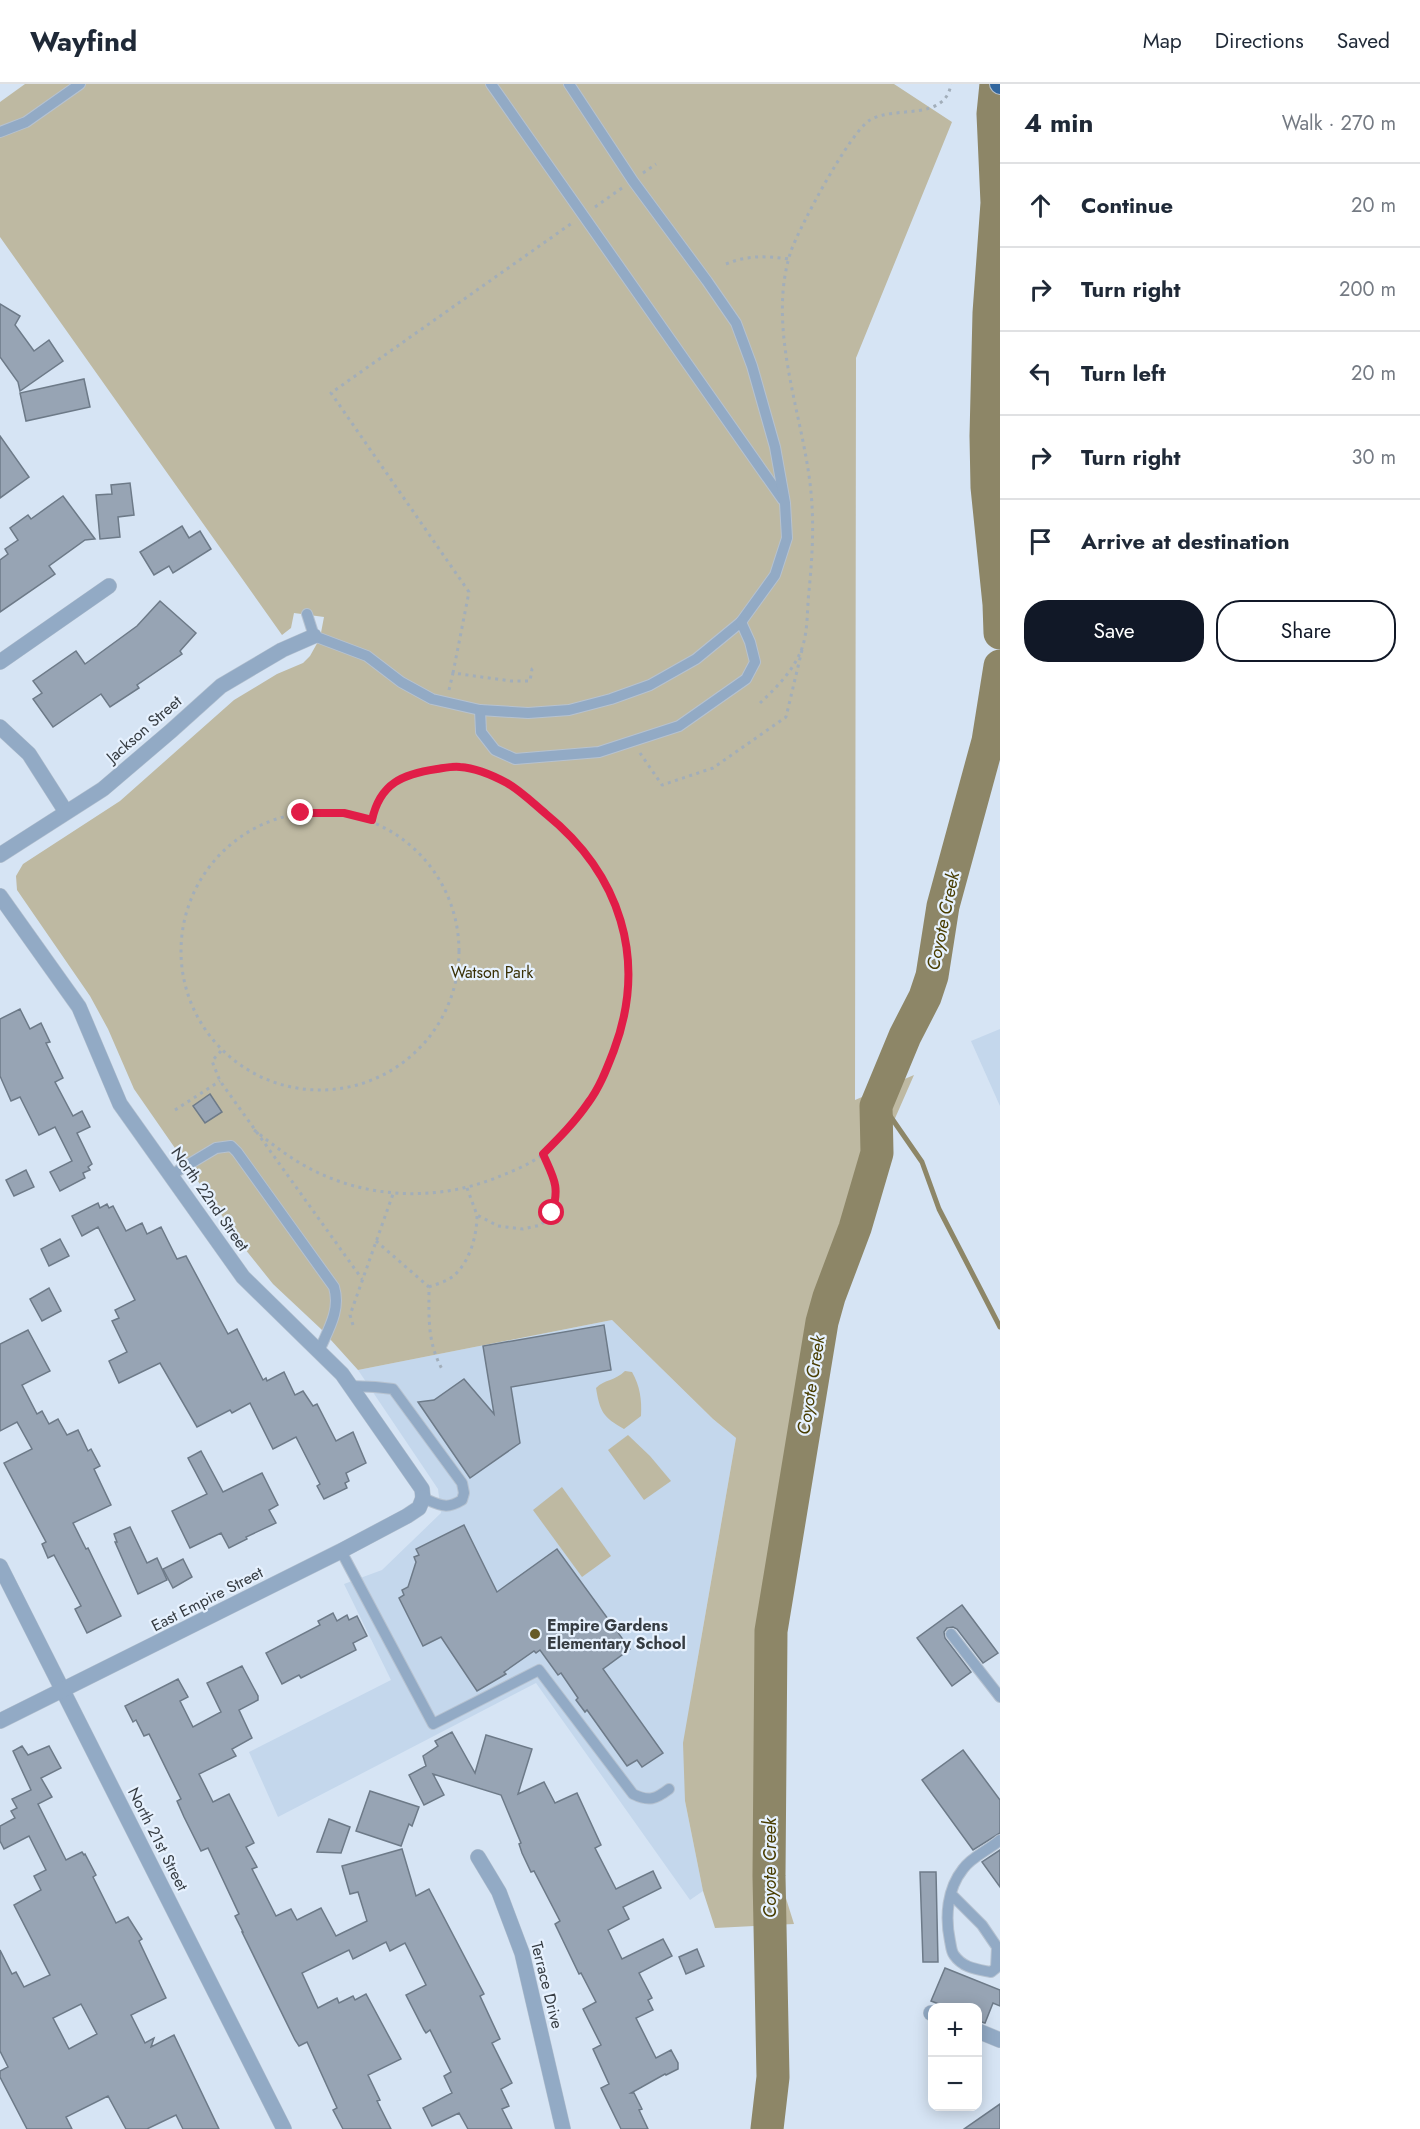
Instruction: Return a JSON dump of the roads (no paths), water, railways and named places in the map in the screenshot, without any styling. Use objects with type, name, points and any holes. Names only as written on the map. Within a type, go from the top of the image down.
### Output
[{"type":"street","points":[[0,662],[109,586]]},
{"type":"street","name":"Jackson Street","points":[[0,855],[87,800],[122,773],[221,686],[282,650],[314,636]]},
{"type":"street","points":[[0,727],[29,754],[66,812]]},
{"type":"street","name":"North 22nd Street","points":[[0,896],[79,1006],[120,1104],[243,1277],[342,1374],[422,1489],[423,1498]]},
{"type":"street","name":"East Empire Street","points":[[0,1721],[341,1551],[407,1516],[419,1508],[423,1498]]},
{"type":"street","name":"North 21st Street","points":[[0,1566],[284,2129]]},
{"type":"street","name":"Terrace Drive","points":[[478,1857],[499,1892],[522,1953],[563,2129]]},
{"type":"street","points":[[982,2033],[1000,2040]]},
{"type":"lane","points":[[0,132],[26,122],[80,84]]},
{"type":"lane","points":[[491,84],[785,503]]},
{"type":"lane","points":[[307,614],[314,636],[367,656],[401,682],[432,699],[480,710],[528,713],[569,710],[611,699],[650,685],[696,658],[741,622],[775,575],[787,538],[785,503],[772,437],[752,366],[736,323],[633,181],[569,84]]},
{"type":"lane","points":[[480,710],[481,732],[495,750],[515,759],[599,752],[679,726],[746,679],[755,662],[750,642],[741,622]]},
{"type":"lane","points":[[171,1175],[216,1148],[231,1146],[237,1152],[334,1287],[337,1307],[319,1351]]},
{"type":"lane","points":[[350,1386],[393,1389],[462,1483],[464,1493],[462,1500],[452,1506],[442,1506],[423,1498]]},
{"type":"lane","points":[[341,1551],[433,1724],[540,1670],[633,1794],[644,1799],[659,1797],[669,1789]]},
{"type":"lane","points":[[951,1634],[1000,1697]]},
{"type":"lane","points":[[951,1893],[982,1925],[997,1947],[996,1968],[991,1972],[969,1968],[952,1954],[948,1911],[951,1893],[953,1884],[964,1867],[1000,1840]]},
{"type":"waterway","name":"Coyote Creek","points":[[996,84],[993,114],[997,203],[989,313],[986,436],[987,487],[1000,633]]},
{"type":"waterway","name":"Coyote Creek","points":[[767,2129],[773,2077],[769,1876],[771,1631],[822,1322],[855,1228],[877,1153],[876,1106],[905,1036],[925,997],[932,976],[943,906],[988,741],[1000,666]]},
{"type":"waterway","points":[[876,1106],[886,1110],[922,1162],[939,1209],[1000,1327]]},
{"type":"place","name":"Empire Gardens Elementary School","points":[[535,1634]]},
{"type":"park label","name":"Watson Park","points":[[492,972]]}]
